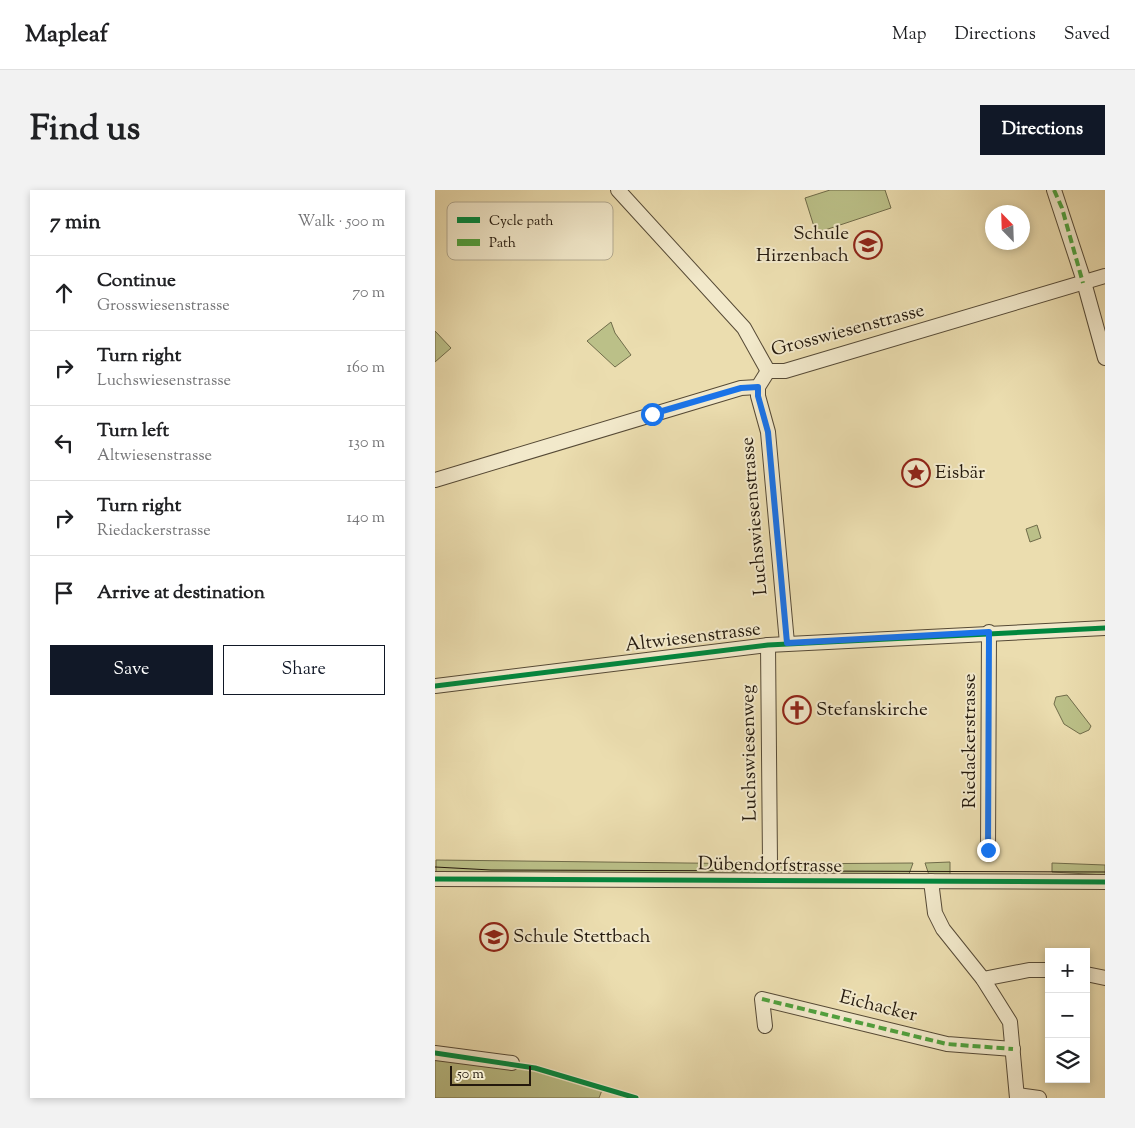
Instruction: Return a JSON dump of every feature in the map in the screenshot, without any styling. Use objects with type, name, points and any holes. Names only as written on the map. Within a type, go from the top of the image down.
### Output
[{"type":"street","points":[[618,190],[745,328],[768,371]]},
{"type":"street","points":[[1054,190],[1062,208],[1105,358]]},
{"type":"street","name":"Grosswiesenstrasse","points":[[753,387],[768,371],[785,371],[1105,276]]},
{"type":"street","points":[[435,480],[753,387]]},
{"type":"street","name":"Luchswiesenstrasse","points":[[753,387],[758,396],[768,432],[787,643]]},
{"type":"street","name":"Altwiesenstrasse","points":[[435,686],[768,644],[989,632],[1105,628]]},
{"type":"street","name":"Riedackerstrasse","points":[[988,850],[989,632]]},
{"type":"street","name":"Luchswiesenweg","points":[[768,644],[770,862]]},
{"type":"street","name":"Dübendorfstrasse","points":[[435,879],[1105,882]]},
{"type":"street","points":[[931,881],[935,913],[943,930],[983,979],[1008,1017],[1017,1096],[1039,1098]]},
{"type":"street","points":[[983,979],[1029,970],[1045,970]]},
{"type":"street","points":[[1090,975],[1105,978]]},
{"type":"street","name":"Eichacker","points":[[765,1026],[762,999],[947,1044],[1013,1049]]},
{"type":"street","points":[[435,1053],[512,1063]]},
{"type":"green space","points":[[830,190],[885,190],[891,208],[816,233],[805,198]]},
{"type":"green space","points":[[611,322],[615,333],[631,355],[615,367],[587,341]]},
{"type":"green space","points":[[435,331],[451,348],[435,362]]},
{"type":"green space","points":[[1037,525],[1041,538],[1030,542],[1026,529]]},
{"type":"green space","points":[[1067,695],[1091,726],[1089,730],[1080,734],[1064,724],[1054,704],[1056,697]]},
{"type":"green space","points":[[436,860],[768,864],[768,875],[436,872]]},
{"type":"green space","points":[[950,862],[950,875],[929,875],[925,863]]},
{"type":"green space","points":[[913,863],[909,874],[782,876],[782,873],[774,873],[774,864]]},
{"type":"green space","points":[[1052,863],[1105,865],[1105,875],[1052,872]]},
{"type":"green space","points":[[435,1056],[535,1071],[602,1090],[599,1098],[435,1098]]},
{"type":"tram line","points":[[435,867],[491,870],[1105,872]]},
{"type":"marked path","points":[[1054,190],[1062,208],[1083,283]]},
{"type":"marked path","points":[[762,999],[947,1044],[1013,1049]]},
{"type":"cycle path","points":[[435,686],[768,645],[1105,628]]},
{"type":"cycle path","points":[[435,879],[1105,882]]},
{"type":"cycle path","points":[[435,1053],[535,1068],[636,1098]]},
{"type":"place","name":"Schule Hirzenbach","points":[[868,245]]},
{"type":"place","name":"Eisbär","points":[[916,473]]},
{"type":"place","name":"Stefanskirche","points":[[797,710]]},
{"type":"place","name":"Schule Stettbach","points":[[494,937]]},
{"type":"route","points":[[652,414],[741,388],[758,387],[758,396],[768,432],[784,627],[787,643],[989,632],[988,850]]}]
